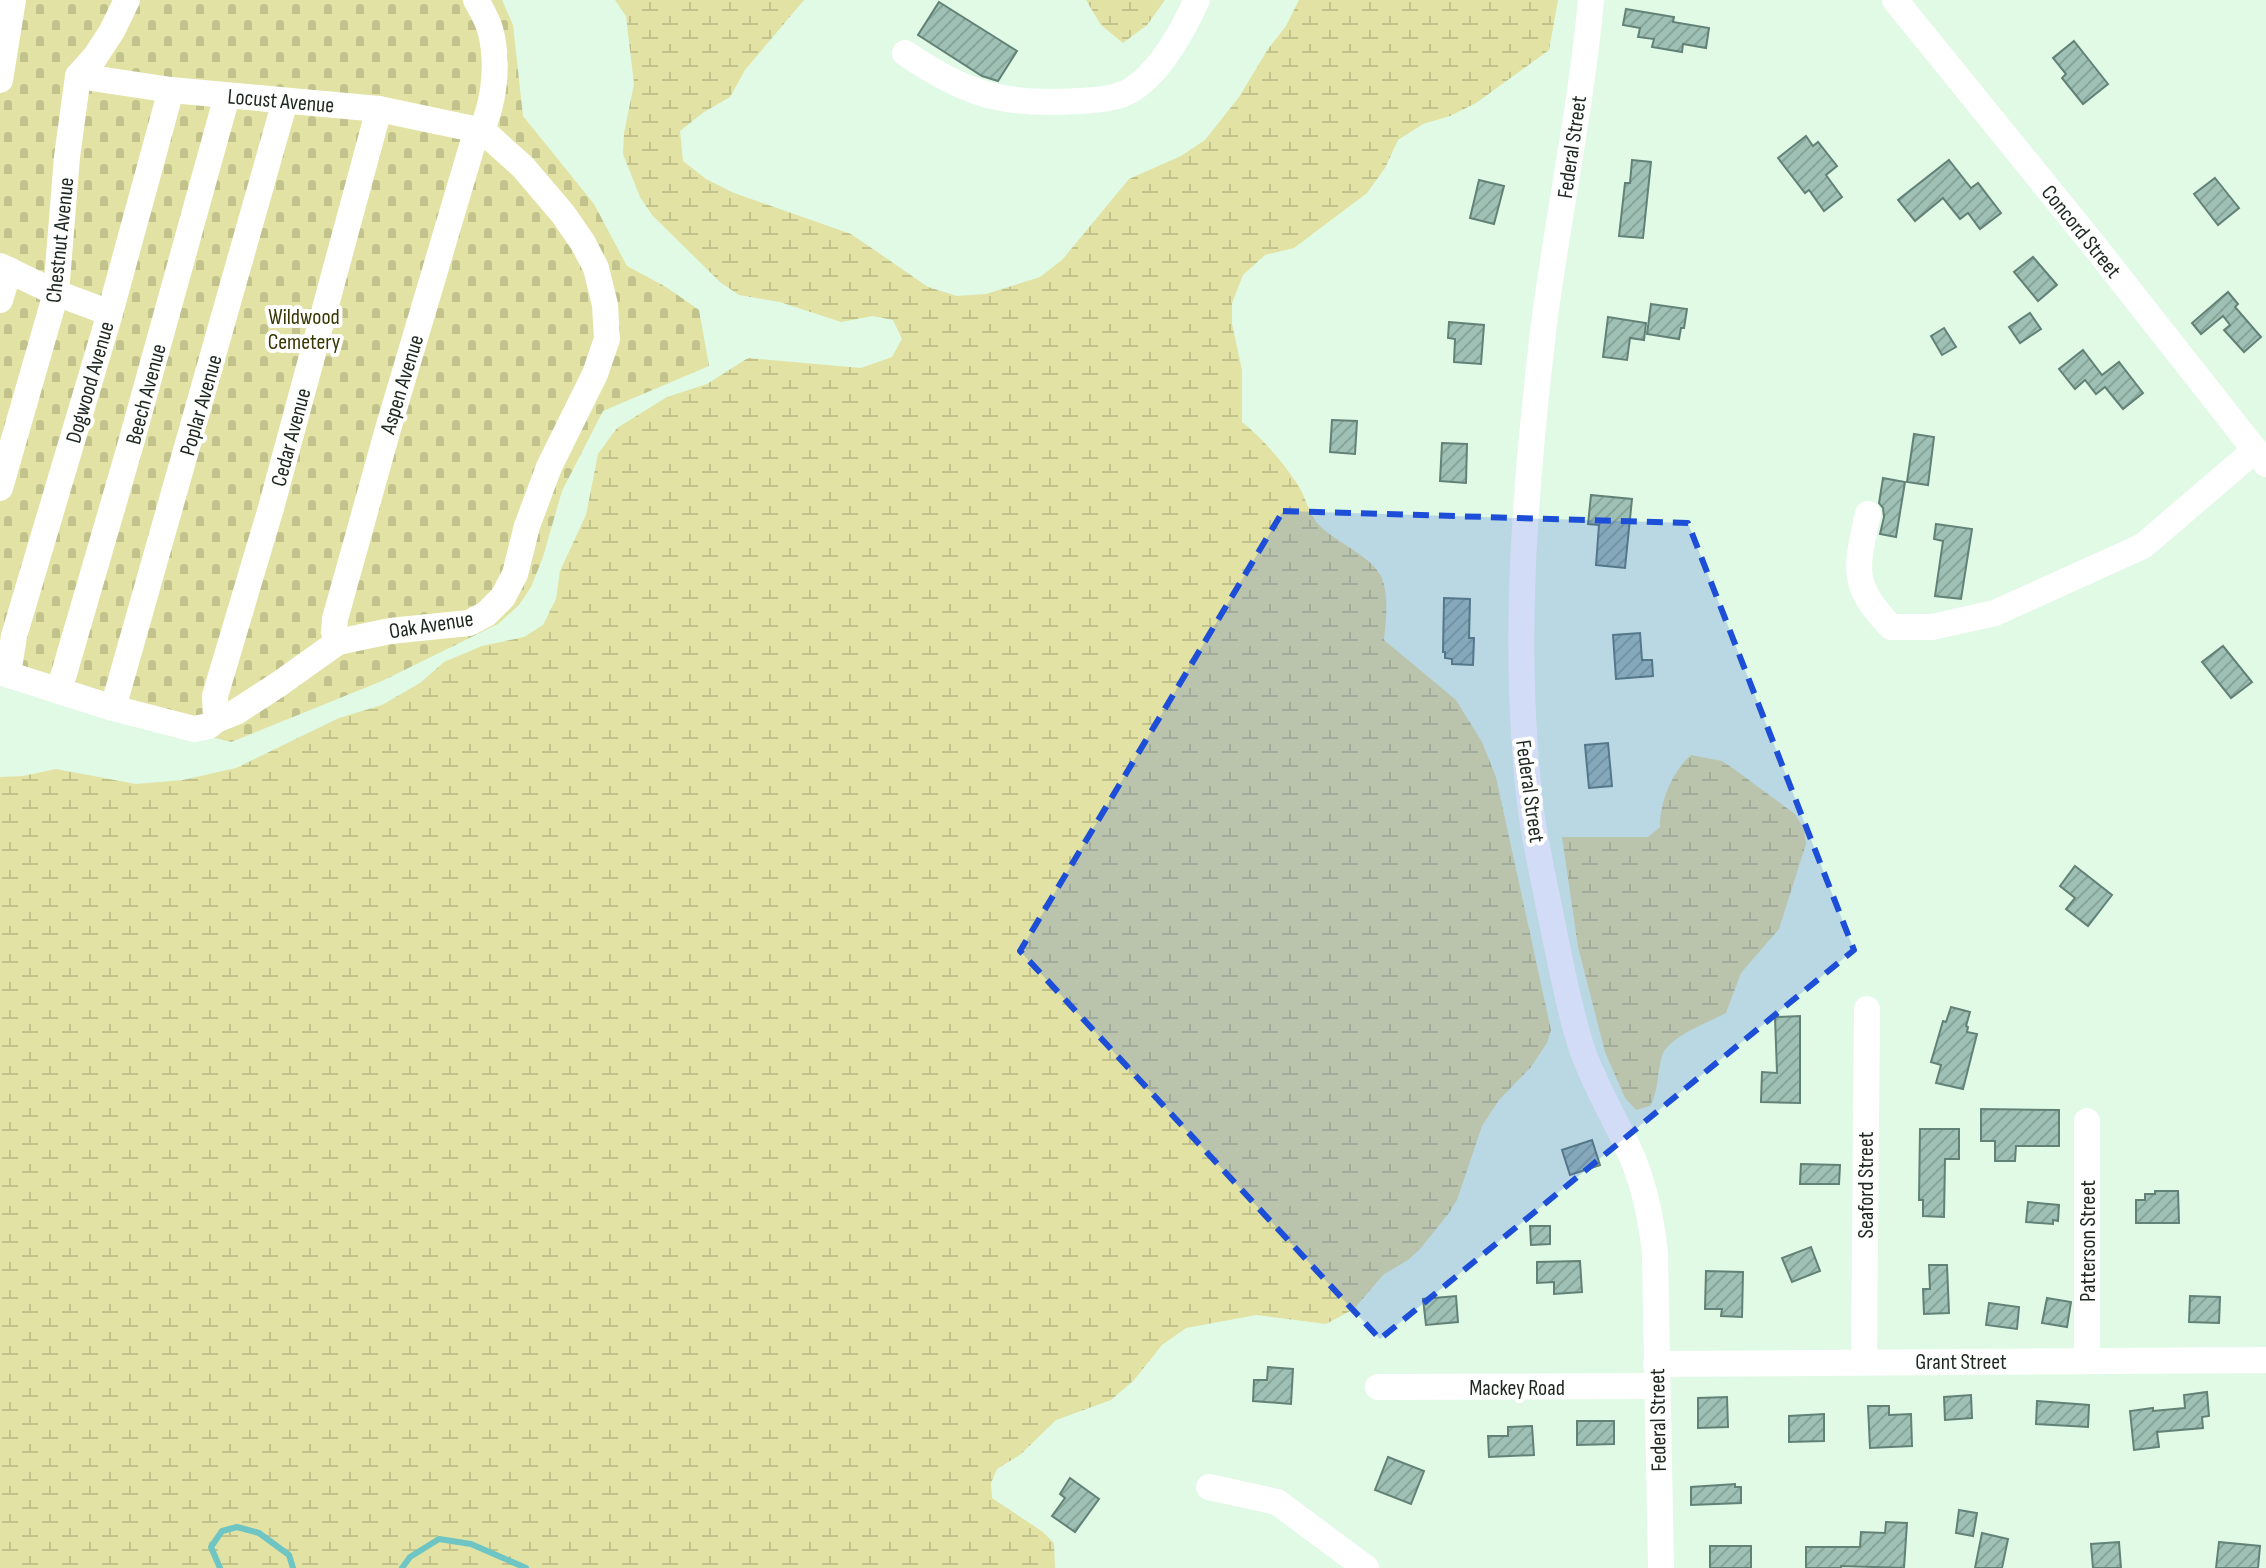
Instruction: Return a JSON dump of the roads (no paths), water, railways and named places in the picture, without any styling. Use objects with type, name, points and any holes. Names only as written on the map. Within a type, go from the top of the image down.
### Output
[{"type":"street","points":[[0,80],[13,0]]},
{"type":"street","points":[[78,76],[112,31],[127,0]]},
{"type":"street","name":"Aspen Avenue","points":[[338,642],[334,632],[335,619],[388,429],[472,146],[483,131],[492,93],[495,59],[490,27],[476,0]]},
{"type":"street","points":[[905,53],[932,71],[990,97],[1054,103],[1122,95],[1138,85],[1158,64],[1186,23],[1197,0]]},
{"type":"street","name":"Federal Street","points":[[1591,0],[1544,323],[1531,451],[1523,584],[1522,712],[1532,815],[1563,973],[1582,1048],[1637,1168],[1652,1221],[1661,1568]]},
{"type":"street","name":"Concord Street","points":[[1895,0],[2260,457]]},
{"type":"street","name":"Locust Avenue","points":[[78,76],[171,90],[379,109],[483,131]]},
{"type":"street","name":"Chestnut Avenue","points":[[0,488],[56,293],[67,157],[78,76]]},
{"type":"street","name":"Dogwood Avenue","points":[[4,673],[110,313],[171,90]]},
{"type":"street","name":"Beech Avenue","points":[[59,691],[227,96]]},
{"type":"street","name":"Poplar Avenue","points":[[113,708],[285,101]]},
{"type":"street","name":"Cedar Avenue","points":[[216,720],[215,696],[271,508],[379,109]]},
{"type":"street","name":"Oak Avenue","points":[[4,673],[113,708],[194,729],[209,726],[236,712],[338,642],[390,631],[469,623],[486,614],[503,597],[515,574],[527,526],[549,467],[595,374],[607,339],[605,305],[596,268],[583,243],[523,167],[483,131]]},
{"type":"street","points":[[0,300],[5,268],[56,293],[110,313]]},
{"type":"street","points":[[1868,514],[1858,562],[1861,586],[1871,607],[1891,627],[1932,627],[1995,613],[2143,546],[2260,457]]},
{"type":"street","name":"Seaford Street","points":[[1864,1362],[1867,1009]]},
{"type":"street","name":"Patterson Street","points":[[2087,1121],[2087,1361]]},
{"type":"street","name":"Grant Street","points":[[1656,1375],[1864,1362],[2266,1360]]},
{"type":"street","name":"Mackey Road","points":[[1378,1387],[1656,1375]]},
{"type":"street","points":[[1209,1487],[1277,1502],[1366,1568]]},
{"type":"waterway","points":[[220,1568],[211,1547],[222,1531],[237,1527],[259,1533],[289,1555],[293,1568]]},
{"type":"waterway","points":[[402,1568],[410,1557],[439,1539],[471,1544],[526,1568]]},
{"type":"park label","name":"Wildwood Cemetery","points":[[304,328]]}]
